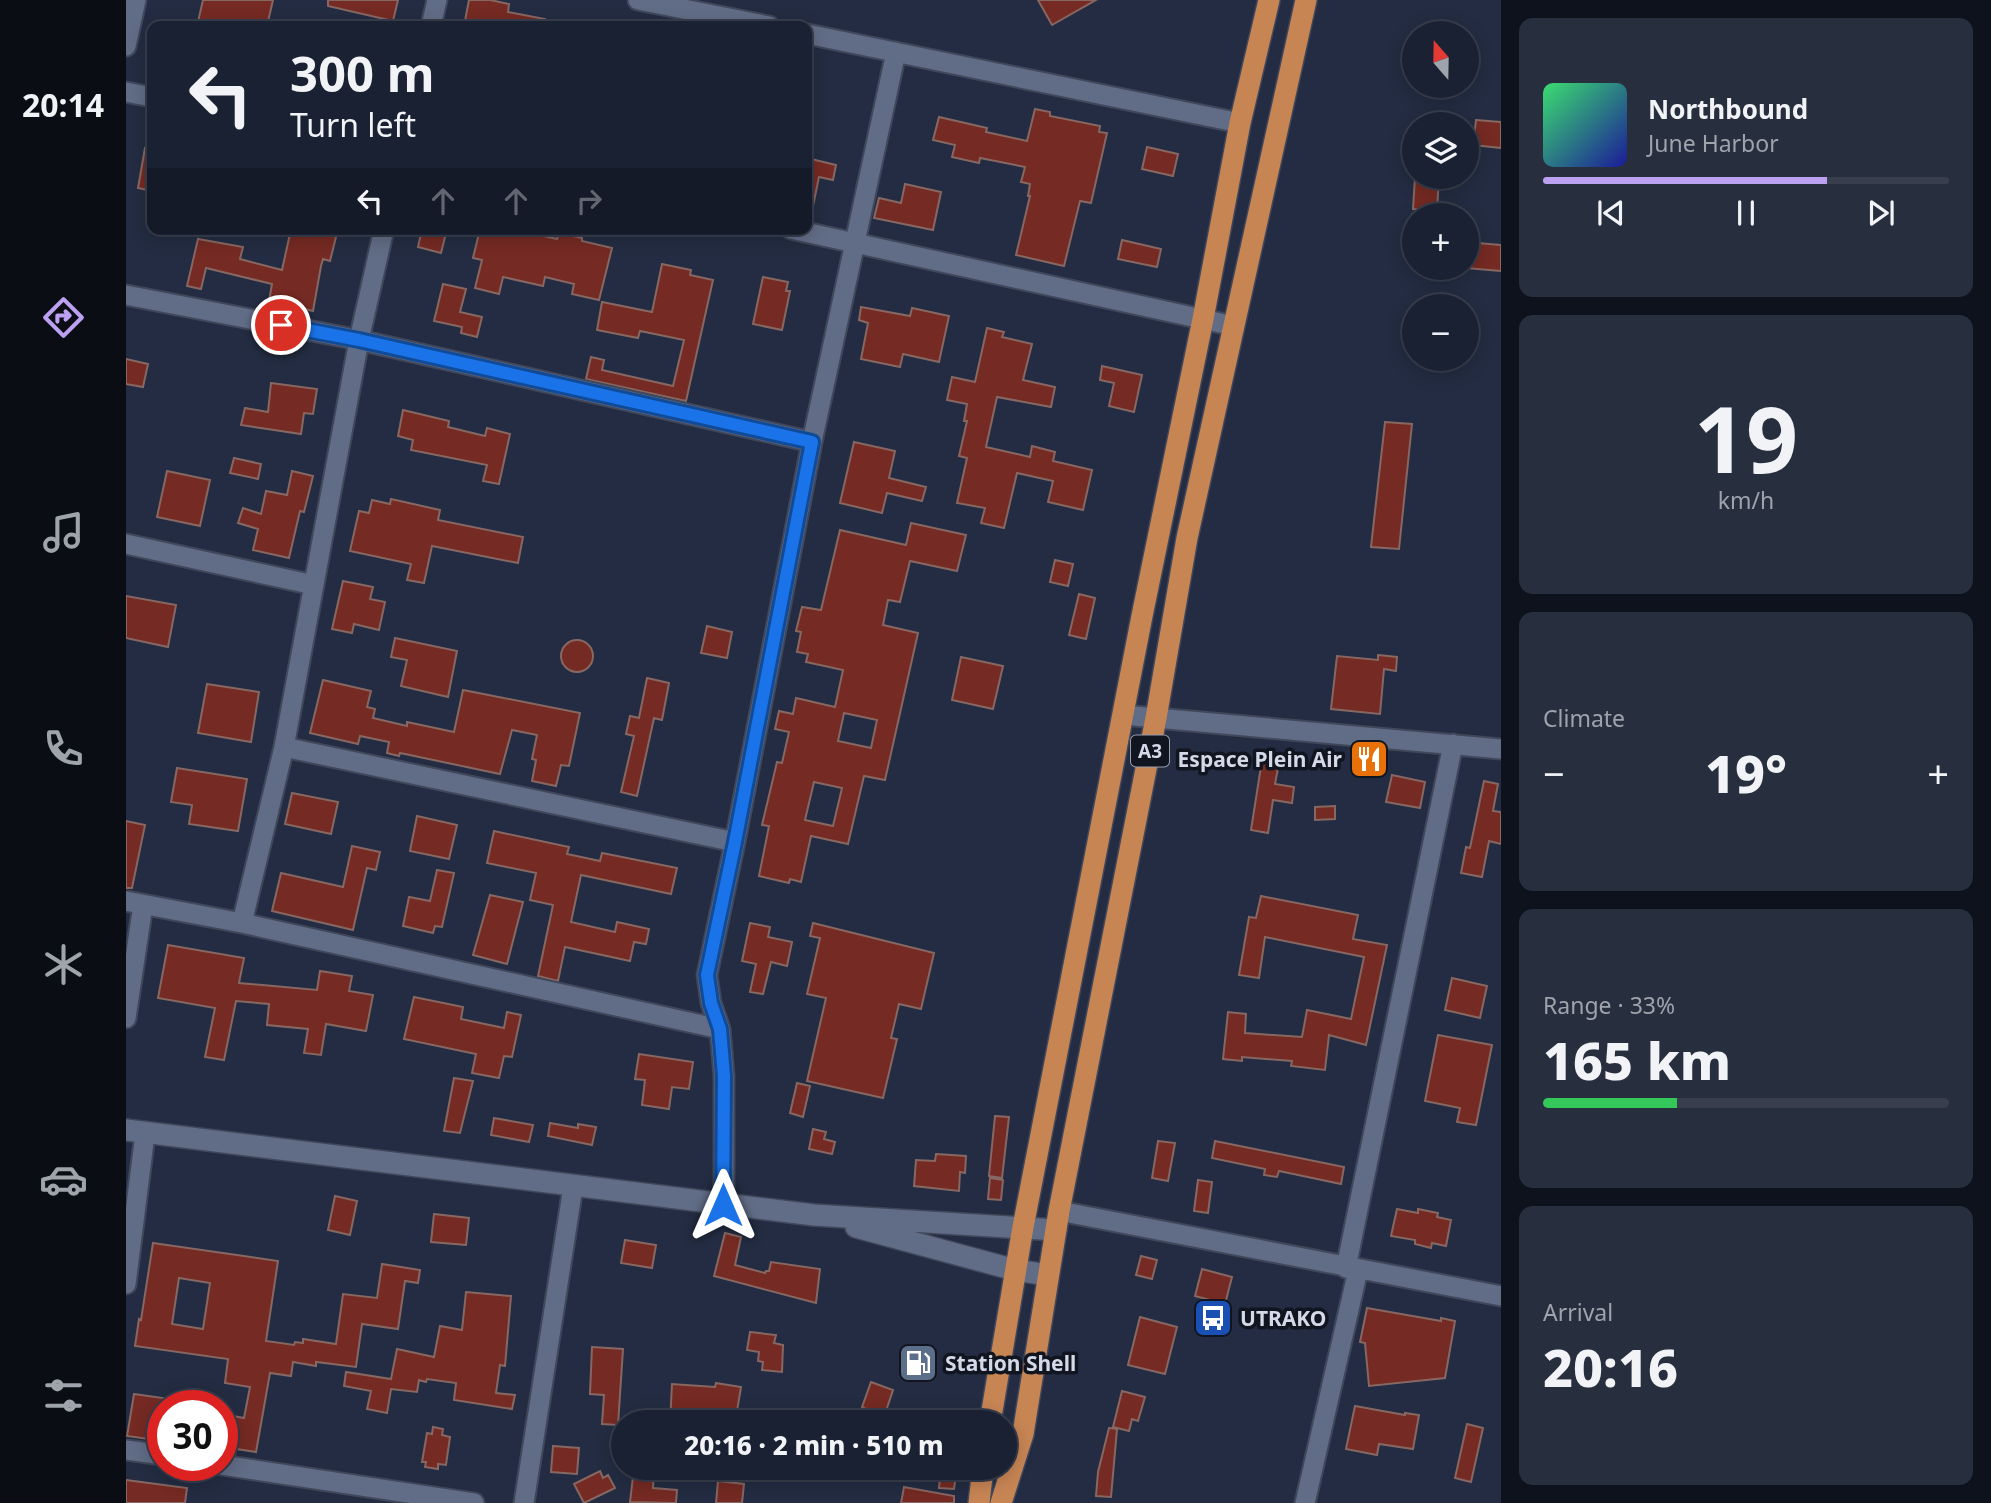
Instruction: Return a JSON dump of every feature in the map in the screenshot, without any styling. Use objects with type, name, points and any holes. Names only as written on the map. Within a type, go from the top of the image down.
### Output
[{"type":"highway","name":"A3","points":[[992,1410],[1023,1227],[1123,715],[1240,123],[1269,0]]},
{"type":"highway","name":"A3","points":[[1001,1503],[1023,1434],[1057,1221],[1156,718],[1187,538],[1306,0]]},
{"type":"highway","points":[[979,1503],[982,1480]]},
{"type":"street","points":[[126,46],[136,0]]},
{"type":"street","points":[[432,21],[437,0]]},
{"type":"street","points":[[638,0],[744,21]]},
{"type":"street","points":[[812,35],[1240,123]]},
{"type":"street","points":[[723,1205],[724,1076],[720,1029],[711,1003],[707,975],[812,442],[897,52]]},
{"type":"street","points":[[126,92],[147,96]]},
{"type":"street","points":[[812,234],[1234,326]]},
{"type":"street","points":[[242,923],[284,747],[359,340],[383,235]]},
{"type":"street","points":[[126,295],[359,340],[812,442]]},
{"type":"street","points":[[126,544],[314,585]]},
{"type":"street","points":[[1123,715],[1501,749]]},
{"type":"street","points":[[1305,1503],[1453,744]]},
{"type":"street","points":[[284,747],[735,842]]},
{"type":"street","points":[[126,1018],[135,903],[242,923],[720,1029]]},
{"type":"street","points":[[126,1284],[136,1132],[814,1215],[1023,1227],[1057,1221],[1501,1296]]},
{"type":"street","points":[[524,1503],[573,1187]]},
{"type":"street","points":[[814,1215],[1015,1270],[1048,1275]]},
{"type":"street","points":[[126,1450],[147,1453]]},
{"type":"street","points":[[238,1467],[474,1503]]},
{"type":"building","points":[[203,0],[273,0],[268,21],[198,21]]},
{"type":"building","points":[[328,0],[398,0],[393,21],[328,6]]},
{"type":"building","points":[[469,0],[509,4],[508,12],[545,19],[545,21],[465,21]]},
{"type":"building","points":[[1038,0],[1096,0],[1052,25]]},
{"type":"building","points":[[1035,109],[1050,112],[1050,116],[1100,126],[1099,132],[1107,133],[1091,203],[1080,201],[1064,266],[1016,255],[1030,196],[1030,184],[1021,182],[1025,167],[980,158],[979,163],[952,157],[955,145],[933,140],[939,117],[987,128],[986,132],[1027,141]]},
{"type":"building","points":[[1479,120],[1501,122],[1501,148],[1479,146]]},
{"type":"building","points":[[1147,147],[1178,154],[1173,176],[1142,169]]},
{"type":"building","points":[[145,148],[147,148],[147,190],[138,188]]},
{"type":"building","points":[[812,159],[836,165],[833,180],[819,177],[813,206]]},
{"type":"building","points":[[905,184],[941,192],[933,230],[874,218],[879,198],[901,203]]},
{"type":"building","points":[[1414,189],[1438,189],[1437,203],[1413,203]]},
{"type":"building","points":[[290,235],[336,235],[330,261],[323,259],[313,311],[269,301],[272,284],[206,268],[201,289],[187,286],[198,239],[243,247],[240,259],[282,270]]},
{"type":"building","points":[[421,235],[446,235],[441,253],[418,247]]},
{"type":"building","points":[[479,235],[539,235],[557,239],[558,235],[568,235],[612,248],[599,300],[572,294],[574,284],[545,277],[543,286],[503,277],[499,294],[475,288],[482,260],[473,258]]},
{"type":"building","points":[[1122,240],[1161,249],[1157,267],[1118,259]]},
{"type":"building","points":[[1479,243],[1501,245],[1501,271],[1479,269]]},
{"type":"building","points":[[662,264],[691,270],[690,275],[713,280],[686,401],[586,379],[591,357],[604,360],[602,370],[673,386],[684,340],[640,331],[638,338],[597,330],[602,302],[652,312]]},
{"type":"building","points":[[763,277],[788,282],[786,291],[790,291],[782,330],[753,324]]},
{"type":"building","points":[[443,284],[466,289],[460,312],[482,317],[477,337],[461,333],[462,327],[434,321]]},
{"type":"building","points":[[861,307],[910,316],[912,308],[949,316],[939,362],[903,354],[900,367],[861,359],[868,323],[859,320]]},
{"type":"building","points":[[987,328],[1004,332],[1002,337],[1032,344],[1023,380],[1055,387],[1051,407],[997,397],[986,447],[1030,457],[1032,446],[1055,452],[1053,461],[1092,470],[1083,510],[1048,502],[1053,481],[1017,473],[1004,528],[981,523],[985,508],[957,503],[967,458],[959,456],[967,421],[964,421],[967,404],[947,400],[952,377],[975,382]]},
{"type":"building","points":[[126,359],[148,364],[143,387],[126,384]]},
{"type":"building","points":[[1102,366],[1142,375],[1134,412],[1109,406],[1114,383],[1100,380]]},
{"type":"building","points":[[271,383],[317,389],[313,414],[304,413],[301,434],[241,425],[245,408],[268,412]]},
{"type":"building","points":[[403,410],[449,421],[448,427],[485,436],[487,428],[510,434],[499,484],[483,481],[487,465],[411,450],[413,440],[398,436]]},
{"type":"building","points":[[1385,422],[1412,424],[1399,549],[1371,547]]},
{"type":"building","points":[[854,442],[895,451],[889,478],[926,487],[922,501],[887,493],[882,513],[840,503]]},
{"type":"building","points":[[234,458],[261,464],[258,479],[230,473]]},
{"type":"building","points":[[167,471],[210,480],[200,526],[157,517]]},
{"type":"building","points":[[292,471],[313,476],[304,512],[300,511],[289,558],[253,550],[258,529],[238,523],[243,508],[261,514],[266,491],[287,495]]},
{"type":"building","points":[[391,499],[440,510],[438,520],[523,537],[518,563],[432,546],[424,583],[407,580],[411,564],[350,551],[359,511],[369,513],[372,500],[390,504]]},
{"type":"building","points":[[911,523],[966,535],[957,571],[910,561],[900,602],[888,600],[883,625],[918,633],[885,780],[864,776],[848,844],[811,836],[801,882],[790,879],[789,883],[759,876],[769,826],[762,825],[777,762],[782,763],[789,732],[775,729],[779,711],[793,714],[796,698],[835,707],[843,670],[806,662],[808,654],[797,652],[801,632],[796,631],[802,607],[821,610],[840,530],[906,545]],"holes":[[[844,713],[877,720],[871,748],[838,741]],[[814,782],[842,788],[833,826],[805,820]]]},
{"type":"building","points":[[1055,560],[1073,564],[1068,586],[1050,582]]},
{"type":"building","points":[[343,581],[373,587],[370,599],[385,602],[379,630],[354,624],[352,633],[332,629]]},
{"type":"building","points":[[1079,594],[1095,598],[1086,639],[1069,635]]},
{"type":"building","points":[[126,596],[176,605],[168,647],[126,638]]},
{"type":"building","points":[[707,626],[732,632],[727,658],[701,653]]},
{"type":"building","points":[[395,638],[457,651],[448,697],[401,686],[407,660],[391,657]]},
{"type":"building","points":[[577,640],[588,645],[593,656],[588,667],[577,672],[566,667],[561,656],[566,645]]},
{"type":"building","points":[[1378,655],[1397,657],[1396,671],[1384,669],[1380,714],[1331,709],[1337,656],[1378,660]]},
{"type":"building","points":[[961,657],[1003,666],[993,709],[952,700]]},
{"type":"building","points":[[647,678],[669,683],[662,720],[654,718],[637,796],[621,792],[634,736],[626,734],[630,716],[639,718]]},
{"type":"building","points":[[323,680],[371,691],[367,707],[375,709],[373,718],[407,726],[407,722],[454,732],[463,690],[580,713],[569,766],[561,765],[556,786],[532,781],[536,760],[532,759],[537,735],[512,730],[500,774],[400,753],[399,756],[387,753],[389,742],[360,736],[358,744],[310,733]]},
{"type":"building","points":[[207,684],[259,692],[251,742],[198,733]]},
{"type":"building","points":[[1262,760],[1279,763],[1275,784],[1294,787],[1292,803],[1273,800],[1268,833],[1251,830]]},
{"type":"building","points":[[177,768],[247,779],[238,831],[189,824],[192,805],[171,802]]},
{"type":"building","points":[[1392,775],[1425,782],[1420,808],[1386,802]]},
{"type":"building","points":[[1484,781],[1498,784],[1493,811],[1501,812],[1501,844],[1489,841],[1482,877],[1461,873],[1466,847],[1470,848]]},
{"type":"building","points":[[292,793],[338,802],[331,834],[285,824]]},
{"type":"building","points":[[1335,806],[1335,819],[1315,820],[1315,807]]},
{"type":"building","points":[[417,816],[457,825],[449,859],[410,851]]},
{"type":"building","points":[[126,821],[145,825],[132,888],[126,888]]},
{"type":"building","points":[[494,831],[569,847],[567,854],[600,861],[602,853],[677,868],[671,894],[581,875],[571,922],[615,932],[617,922],[649,929],[646,944],[634,942],[630,961],[565,947],[558,981],[538,976],[553,905],[530,900],[536,873],[487,863]]},
{"type":"building","points":[[352,846],[380,852],[376,870],[367,868],[353,930],[272,911],[281,873],[343,887]]},
{"type":"building","points":[[437,870],[454,873],[442,927],[435,926],[433,933],[403,926],[409,897],[430,901]]},
{"type":"building","points":[[490,895],[523,902],[507,964],[473,955]]},
{"type":"building","points":[[1261,896],[1358,915],[1353,939],[1387,945],[1366,1045],[1329,1035],[1325,1070],[1291,1066],[1292,1061],[1242,1057],[1242,1061],[1223,1059],[1228,1012],[1246,1014],[1245,1033],[1302,1037],[1307,1010],[1351,1019],[1364,957],[1265,937],[1259,978],[1239,975],[1249,917],[1256,918]]},
{"type":"building","points":[[750,923],[770,927],[768,937],[792,942],[787,966],[771,962],[763,994],[750,992],[756,964],[742,961]]},
{"type":"building","points":[[813,923],[934,953],[921,1009],[899,1004],[891,1038],[897,1039],[883,1098],[807,1081],[826,998],[807,994],[820,938],[810,936]]},
{"type":"building","points":[[168,945],[244,958],[239,983],[317,990],[320,971],[352,976],[349,991],[373,995],[366,1031],[326,1024],[321,1055],[304,1053],[308,1029],[267,1025],[269,1004],[236,1001],[224,1060],[205,1057],[215,1008],[158,998]]},
{"type":"building","points":[[1452,978],[1487,986],[1480,1018],[1445,1010]]},
{"type":"building","points":[[414,997],[463,1007],[461,1019],[504,1028],[507,1012],[521,1015],[512,1057],[504,1056],[499,1078],[472,1073],[476,1054],[404,1039]]},
{"type":"building","points":[[1438,1035],[1492,1045],[1476,1125],[1457,1122],[1460,1108],[1425,1101]]},
{"type":"building","points":[[639,1054],[693,1062],[689,1089],[672,1087],[669,1109],[642,1105],[645,1080],[635,1079]]},
{"type":"building","points":[[454,1078],[473,1081],[460,1133],[444,1131]]},
{"type":"building","points":[[797,1083],[810,1086],[803,1117],[790,1113]]},
{"type":"building","points":[[995,1116],[1009,1117],[1002,1178],[989,1176]]},
{"type":"building","points":[[494,1118],[533,1125],[529,1142],[491,1135]]},
{"type":"building","points":[[550,1123],[578,1128],[578,1124],[596,1127],[592,1145],[548,1136]]},
{"type":"building","points":[[813,1129],[826,1132],[824,1139],[835,1142],[832,1154],[809,1149]]},
{"type":"building","points":[[1158,1141],[1175,1143],[1168,1181],[1152,1178]]},
{"type":"building","points":[[1215,1141],[1344,1167],[1341,1184],[1279,1171],[1277,1177],[1264,1175],[1265,1169],[1212,1158]]},
{"type":"building","points":[[936,1154],[966,1156],[965,1173],[960,1172],[959,1191],[914,1186],[916,1160],[935,1161]]},
{"type":"building","points":[[990,1178],[1003,1180],[1001,1200],[988,1199]]},
{"type":"building","points":[[1198,1180],[1212,1182],[1208,1213],[1194,1211]]},
{"type":"building","points":[[335,1196],[357,1201],[350,1235],[328,1230]]},
{"type":"building","points":[[1397,1209],[1438,1213],[1437,1217],[1451,1220],[1446,1246],[1432,1243],[1431,1248],[1415,1244],[1415,1240],[1391,1236]]},
{"type":"building","points":[[434,1214],[469,1218],[466,1245],[431,1242]]},
{"type":"building","points":[[725,1233],[741,1237],[735,1265],[765,1273],[769,1271],[771,1262],[820,1269],[816,1303],[714,1276]]},
{"type":"building","points":[[625,1240],[656,1245],[652,1268],[621,1263]]},
{"type":"building","points":[[153,1243],[278,1261],[266,1341],[294,1345],[295,1342],[303,1343],[303,1339],[336,1344],[343,1294],[377,1298],[382,1264],[420,1270],[418,1283],[405,1281],[398,1329],[362,1324],[356,1367],[316,1362],[316,1366],[293,1362],[291,1376],[270,1373],[256,1452],[238,1449],[238,1417],[244,1418],[250,1387],[225,1383],[228,1359],[135,1346],[139,1319],[141,1320]],"holes":[[[179,1278],[210,1283],[203,1329],[172,1324]]]},
{"type":"building","points":[[1141,1256],[1157,1260],[1152,1279],[1136,1275]]},
{"type":"building","points":[[1202,1269],[1232,1277],[1225,1304],[1195,1296]]},
{"type":"building","points":[[466,1292],[511,1296],[505,1366],[500,1365],[496,1393],[515,1395],[512,1409],[454,1400],[456,1383],[427,1379],[426,1382],[419,1380],[417,1392],[391,1389],[387,1413],[367,1409],[371,1391],[344,1386],[346,1372],[391,1379],[397,1349],[434,1357],[440,1326],[462,1330]]},
{"type":"building","points":[[1367,1308],[1455,1321],[1445,1378],[1369,1386],[1365,1343],[1360,1342]]},
{"type":"building","points":[[1140,1317],[1177,1327],[1165,1374],[1128,1365]]},
{"type":"building","points":[[750,1332],[776,1335],[774,1343],[783,1345],[782,1372],[762,1370],[763,1362],[758,1361],[759,1352],[747,1350]]},
{"type":"building","points":[[592,1347],[623,1349],[619,1410],[611,1410],[611,1425],[602,1424],[604,1395],[590,1394]]},
{"type":"building","points":[[871,1382],[893,1390],[886,1410],[866,1410],[862,1407]]},
{"type":"building","points":[[716,1383],[741,1387],[737,1410],[671,1410],[672,1384],[715,1387]]},
{"type":"building","points":[[1122,1391],[1145,1397],[1138,1421],[1132,1419],[1129,1431],[1113,1427]]},
{"type":"building","points":[[134,1394],[147,1396],[147,1439],[127,1436]]},
{"type":"building","points":[[1355,1406],[1419,1415],[1413,1449],[1379,1444],[1377,1455],[1346,1449]]},
{"type":"building","points":[[1467,1424],[1483,1428],[1471,1482],[1455,1478]]},
{"type":"building","points":[[433,1427],[443,1429],[442,1435],[450,1437],[446,1465],[438,1464],[438,1469],[425,1467],[426,1462],[422,1462],[427,1433],[432,1434]]},
{"type":"building","points":[[1109,1428],[1117,1429],[1111,1497],[1096,1496],[1098,1472]]},
{"type":"building","points":[[553,1446],[579,1448],[577,1474],[551,1472]]},
{"type":"building","points":[[600,1471],[603,1478],[608,1475],[615,1488],[584,1503],[574,1484]]},
{"type":"building","points":[[126,1480],[187,1488],[185,1503],[126,1503]]},
{"type":"building","points":[[633,1480],[653,1480],[653,1488],[677,1490],[676,1503],[630,1502]]},
{"type":"building","points":[[940,1480],[955,1480],[954,1489],[939,1488]]},
{"type":"building","points":[[718,1481],[744,1484],[742,1503],[716,1503]]},
{"type":"building","points":[[904,1487],[954,1496],[954,1503],[901,1503]]},
{"type":"place","name":"Espace Plein Air","points":[[1369,759]]},
{"type":"place","name":"UTRAKO","points":[[1213,1318]]},
{"type":"place","name":"Station Shell","points":[[918,1363]]},
{"type":"route","points":[[281,325],[359,340],[812,442],[707,975],[711,1003],[720,1029],[724,1076],[723,1205]]}]
